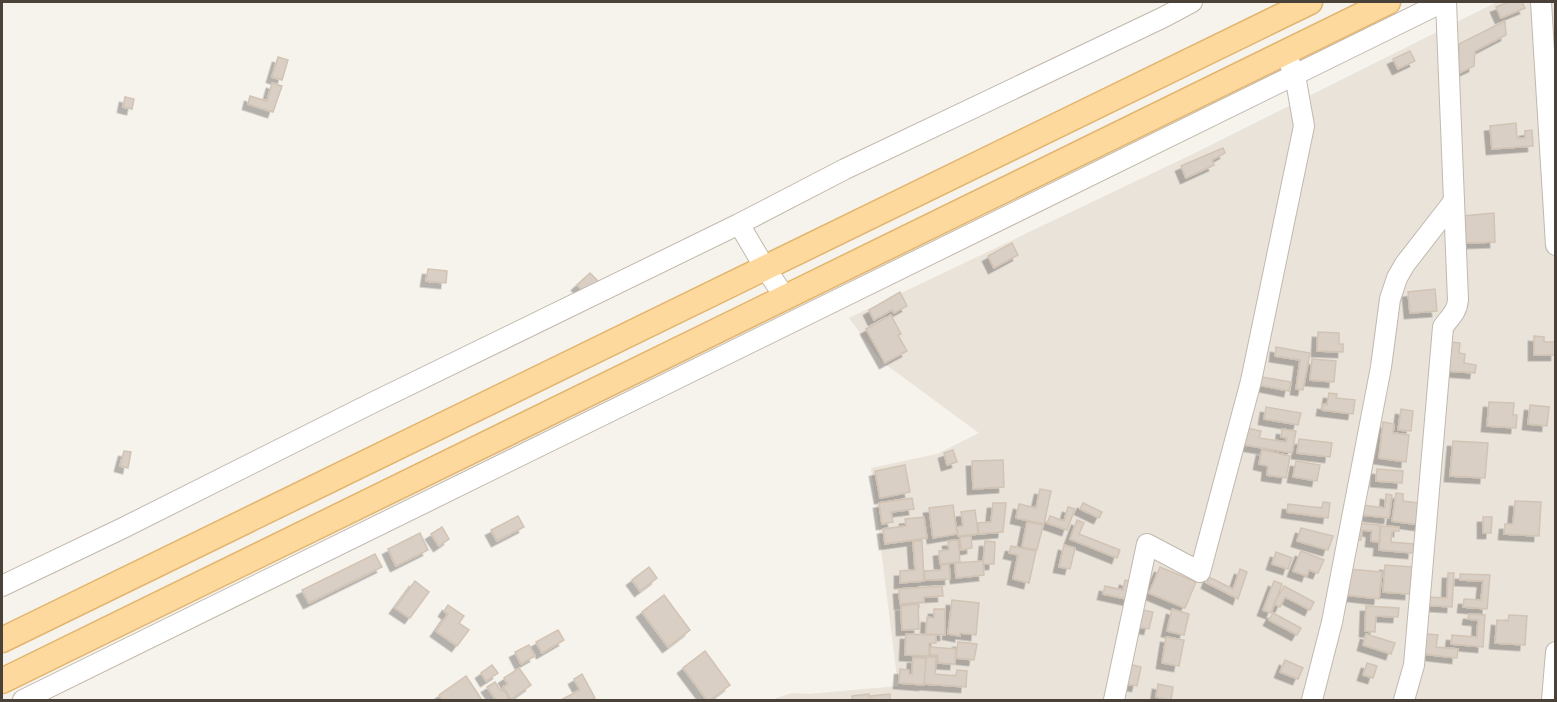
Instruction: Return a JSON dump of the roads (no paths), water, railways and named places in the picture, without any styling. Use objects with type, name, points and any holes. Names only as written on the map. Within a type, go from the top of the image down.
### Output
[{"type":"main road","points":[[2,640],[1310,2]]},
{"type":"main road","points":[[2,681],[1388,2]]},
{"type":"street","points":[[2,586],[739,224],[845,169],[1192,2]]},
{"type":"street","points":[[23,700],[1444,2],[1458,308],[1443,327],[1414,665],[1404,700]]},
{"type":"street","points":[[1541,2],[1556,245]]},
{"type":"street","points":[[1114,700],[1147,544],[1200,572],[1251,381],[1304,126],[1295,75],[1284,52]]},
{"type":"street","points":[[1312,700],[1332,622],[1381,367],[1390,299],[1397,278],[1405,264],[1454,201]]},
{"type":"street","points":[[739,224],[785,297]]},
{"type":"street","points":[[1552,700],[1556,652]]}]
